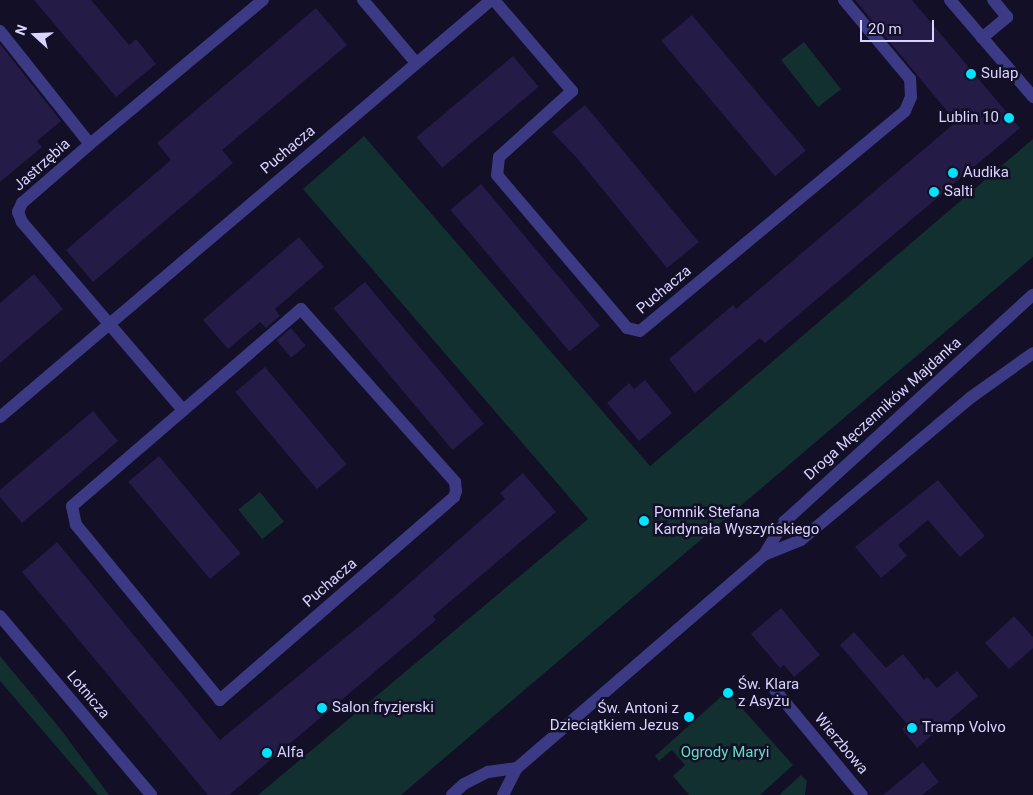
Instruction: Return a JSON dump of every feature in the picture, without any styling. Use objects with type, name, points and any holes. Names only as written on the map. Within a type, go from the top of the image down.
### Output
[{"type":"street","points":[[90,144],[263,0]]},
{"type":"street","points":[[363,0],[416,63]]},
{"type":"street","name":"Puchacza","points":[[0,416],[492,0],[572,92],[499,157],[497,175],[627,328],[640,331],[905,111],[911,97],[910,79],[844,0]]},
{"type":"street","points":[[950,0],[1033,97]]},
{"type":"street","points":[[982,38],[1007,17],[992,0]]},
{"type":"street","name":"Jastrzębia","points":[[0,31],[90,144],[22,203],[18,212],[22,222],[107,324]]},
{"type":"street","name":"Droga Męczenników Majdanka","points":[[503,795],[517,768],[764,555],[784,522],[1033,294]]},
{"type":"street","name":"Puchacza","points":[[301,309],[455,482],[456,491],[454,497],[220,700],[76,526],[72,506],[183,410],[301,309]]},
{"type":"street","points":[[107,324],[183,410]]},
{"type":"street","name":"Droga Męczenników Majdanka","points":[[764,555],[801,540],[963,403],[1033,352]]},
{"type":"street","name":"Lotnicza","points":[[0,616],[151,795]]},
{"type":"street","name":"Wierzbowa","points":[[775,690],[862,795]]},
{"type":"street","points":[[452,795],[464,784],[488,772],[517,768]]},
{"type":"green space","points":[[804,42],[841,89],[818,107],[781,60]]},
{"type":"green space","points":[[364,136],[650,466],[1033,139],[1033,257],[401,795],[258,795],[588,519],[303,189]]},
{"type":"green space","points":[[260,492],[284,522],[262,539],[238,510]]},
{"type":"green space","points":[[0,656],[62,731],[109,795],[98,795],[0,681]]},
{"type":"green space","name":"Ogrody Maryi","points":[[723,695],[730,695],[793,765],[760,795],[689,795],[673,776],[685,765],[672,750],[659,761],[655,756]]},
{"type":"green space","points":[[801,775],[807,781],[805,795],[779,795]]},
{"type":"building","points":[[34,0],[91,0],[129,45],[136,39],[156,64],[116,97]]},
{"type":"building","points":[[855,0],[912,0],[1020,128],[765,343],[760,338],[695,393],[669,359],[733,305],[736,309],[956,122]]},
{"type":"building","points":[[316,8],[347,45],[222,150],[233,163],[93,282],[66,250],[171,160],[157,143]]},
{"type":"building","points":[[692,15],[806,151],[775,176],[661,41]]},
{"type":"building","points":[[0,44],[61,121],[37,141],[42,147],[0,182]]},
{"type":"building","points":[[513,56],[539,87],[442,168],[416,137]]},
{"type":"building","points":[[585,105],[699,242],[667,268],[577,158],[552,132]]},
{"type":"building","points":[[481,184],[600,326],[569,351],[450,210]]},
{"type":"building","points":[[299,237],[324,267],[275,309],[280,316],[266,328],[260,322],[228,349],[203,320]]},
{"type":"building","points":[[34,274],[63,309],[0,363],[0,303]]},
{"type":"building","points":[[365,282],[484,424],[453,450],[334,308]]},
{"type":"building","points":[[291,328],[306,346],[291,358],[276,340]]},
{"type":"building","points":[[265,367],[347,464],[317,489],[235,392]]},
{"type":"building","points":[[645,380],[672,413],[639,441],[607,403],[629,383],[634,389]]},
{"type":"building","points":[[93,411],[118,441],[22,523],[0,497],[0,490]]},
{"type":"building","points":[[159,456],[241,553],[210,579],[128,482]]},
{"type":"building","points":[[523,473],[556,512],[433,616],[436,620],[229,795],[208,795],[22,572],[57,542],[220,740],[379,610],[505,499],[500,493]]},
{"type":"building","points":[[938,480],[985,536],[960,557],[928,520],[898,545],[907,556],[881,578],[855,547]]},
{"type":"building","points":[[781,608],[820,655],[794,677],[784,665],[780,668],[751,634]]},
{"type":"building","points":[[1014,616],[1033,637],[1033,648],[1009,669],[985,643]]},
{"type":"building","points":[[854,632],[886,668],[903,654],[924,680],[927,677],[937,688],[957,671],[978,696],[917,748],[902,729],[907,724],[840,645]]},
{"type":"building","points":[[923,762],[939,782],[922,795],[883,795]]},
{"type":"place","name":"Sulap","points":[[971,74]]},
{"type":"place","name":"Lublin 10","points":[[1009,118]]},
{"type":"place","name":"Audika","points":[[953,173]]},
{"type":"place","name":"Salti","points":[[934,192]]},
{"type":"place","name":"Pomnik Stefana Kardynała Wyszyńskiego","points":[[644,521]]},
{"type":"place","name":"Św. Klara z Asyżu","points":[[728,693]]},
{"type":"place","name":"Salon fryzjerski","points":[[322,708]]},
{"type":"place","name":"Św. Antoni z Dzieciątkiem Jezus","points":[[689,717]]},
{"type":"place","name":"Tramp Volvo","points":[[912,728]]},
{"type":"place","name":"Alfa","points":[[267,753]]}]
